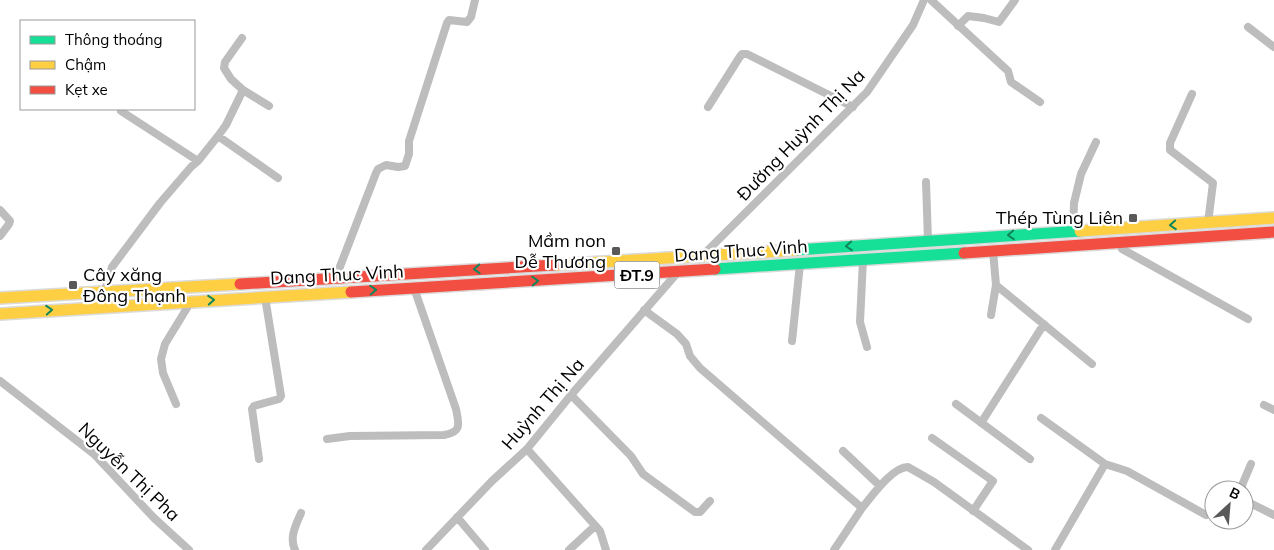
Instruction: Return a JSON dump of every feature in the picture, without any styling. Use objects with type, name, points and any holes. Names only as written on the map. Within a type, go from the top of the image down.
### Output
[{"type":"main road","name":"Dang Thuc Vinh","points":[[0,298],[105,290],[702,256],[1274,218]]},
{"type":"main road","name":"Dang Thuc Vinh","points":[[0,314],[265,296],[678,272],[1274,232]]},
{"type":"street","points":[[336,277],[378,169],[386,164],[402,168],[407,163],[408,141],[447,23],[449,20],[467,22],[471,17],[475,0]]},
{"type":"street","name":"Đường Huỳnh Thị Na","points":[[702,256],[867,92],[913,25],[924,0]]},
{"type":"street","points":[[931,0],[1008,71],[1011,82],[1040,102]]},
{"type":"street","points":[[958,26],[968,16],[1000,22],[1015,0]]},
{"type":"street","points":[[1248,27],[1274,47]]},
{"type":"street","points":[[242,38],[225,62],[224,68],[231,80],[269,106]]},
{"type":"street","points":[[708,107],[739,58],[742,54],[747,54],[853,107]]},
{"type":"street","points":[[105,290],[112,266],[160,203],[218,136],[243,90]]},
{"type":"street","points":[[1192,94],[1170,143],[1170,150],[1212,183],[1208,223]]},
{"type":"street","points":[[121,111],[198,161]]},
{"type":"street","points":[[218,136],[278,178]]},
{"type":"street","points":[[1073,232],[1074,203],[1081,174],[1096,142]]},
{"type":"street","points":[[926,182],[928,240]]},
{"type":"street","points":[[0,210],[10,221],[0,236]]},
{"type":"street","points":[[1121,243],[1122,249],[1248,319]]},
{"type":"street","points":[[991,315],[996,285],[992,251]]},
{"type":"street","points":[[863,260],[860,322],[867,347]]},
{"type":"street","points":[[792,341],[800,264]]},
{"type":"street","name":"Huỳnh Thị Na","points":[[426,550],[492,480],[527,449],[571,394],[678,272]]},
{"type":"street","points":[[996,285],[1092,364]]},
{"type":"street","points":[[327,439],[350,436],[444,436],[453,434],[458,429],[459,422],[456,409],[414,288]]},
{"type":"street","points":[[259,460],[252,409],[254,406],[279,399],[281,396],[265,296]]},
{"type":"street","points":[[176,404],[163,373],[161,359],[165,344],[187,308],[186,302]]},
{"type":"street","points":[[644,310],[682,339],[690,356],[700,368],[862,508]]},
{"type":"street","points":[[981,423],[1044,324]]},
{"type":"street","name":"Nguyễn Thị Pha","points":[[0,381],[94,454],[154,518],[189,550]]},
{"type":"street","points":[[571,394],[631,456],[643,474],[695,512],[700,512],[710,501]]},
{"type":"street","points":[[956,404],[1030,459]]},
{"type":"street","points":[[1264,405],[1274,410]]},
{"type":"street","points":[[1040,418],[1105,464],[1127,471],[1204,514]]},
{"type":"street","points":[[932,438],[993,481],[973,510]]},
{"type":"street","points":[[527,449],[600,531],[606,550]]},
{"type":"street","points":[[842,451],[880,486]]},
{"type":"street","points":[[1055,550],[1105,464]]},
{"type":"street","points":[[1244,480],[1251,464]]},
{"type":"street","points":[[834,550],[862,508],[880,486],[903,467],[916,470],[1025,549]]},
{"type":"street","points":[[1254,505],[1274,515]]},
{"type":"street","points":[[295,550],[292,542],[293,530],[301,513]]},
{"type":"street","points":[[457,517],[485,550]]},
{"type":"street","points":[[569,550],[595,526]]},
{"type":"traffic: fast","points":[[796,250],[1080,231]]},
{"type":"traffic: fast","points":[[715,269],[964,253]]},
{"type":"traffic: slow","points":[[1080,231],[1274,218]]},
{"type":"traffic: slow","points":[[555,265],[796,250]]},
{"type":"traffic: slow","points":[[0,298],[240,284]]},
{"type":"traffic: slow","points":[[0,314],[351,292]]},
{"type":"traffic: jam","points":[[964,253],[1274,232]]},
{"type":"traffic: jam","points":[[240,284],[555,265]]},
{"type":"traffic: jam","points":[[351,292],[715,269]]},
{"type":"place","name":"Thép Tùng Liên","points":[[1133,218]]},
{"type":"place","name":"Mầm non Dễ Thương","points":[[616,251]]},
{"type":"place","name":"Cây xăng Đông Thạnh","points":[[73,285]]}]
